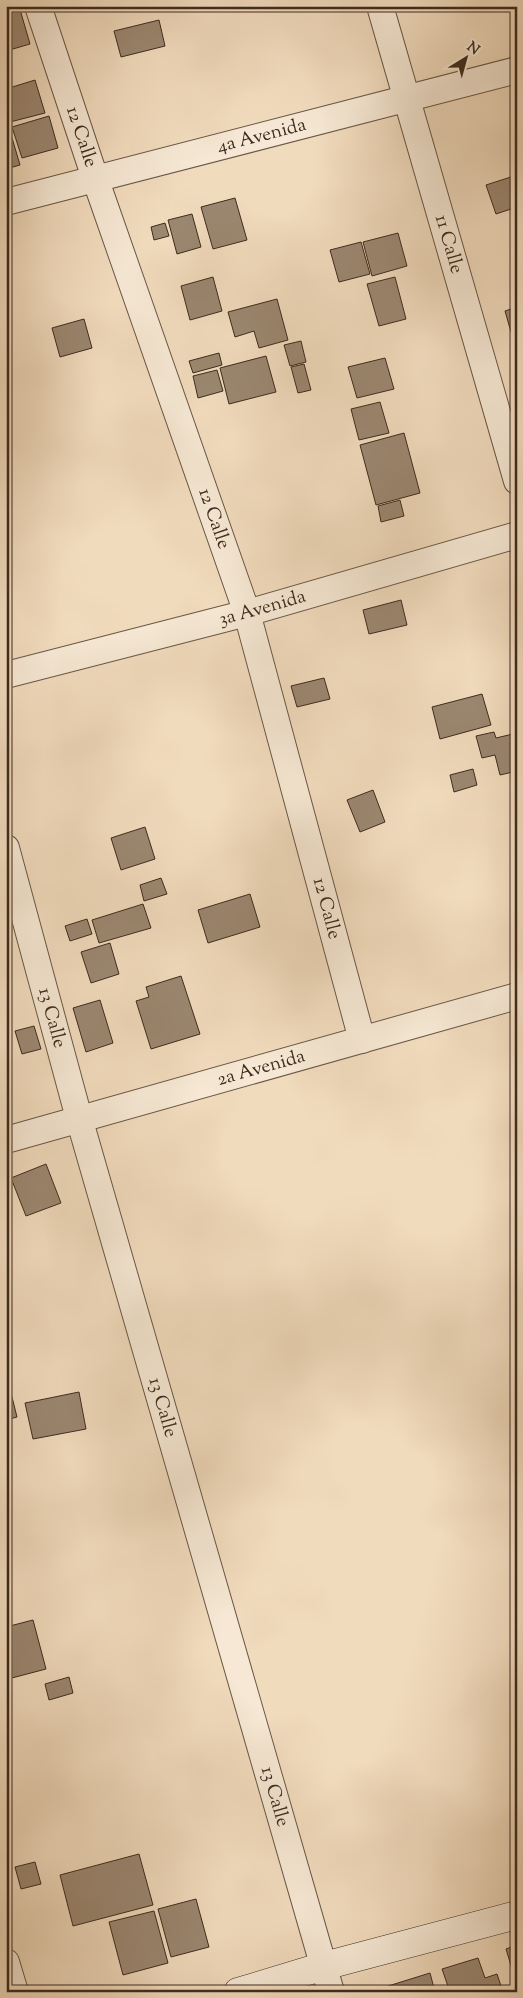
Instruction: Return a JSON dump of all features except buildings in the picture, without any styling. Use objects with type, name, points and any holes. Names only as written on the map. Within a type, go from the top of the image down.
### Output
[{"type":"main road","points":[[238,1992],[324,1966],[517,1915]]},
{"type":"street","name":"12 Calle","points":[[38,6],[95,178],[247,613],[362,1040]]},
{"type":"street","name":"11 Calle","points":[[380,6],[517,481]]},
{"type":"street","name":"4a Avenida","points":[[6,202],[408,100],[517,70]]},
{"type":"street","name":"3a Avenida","points":[[6,675],[247,613],[517,535]]},
{"type":"street","name":"13 Calle","points":[[6,848],[79,1118],[331,1992]]},
{"type":"street","name":"2a Avenida","points":[[6,1140],[517,996]]},
{"type":"street","points":[[6,1962],[15,1992]]}]
